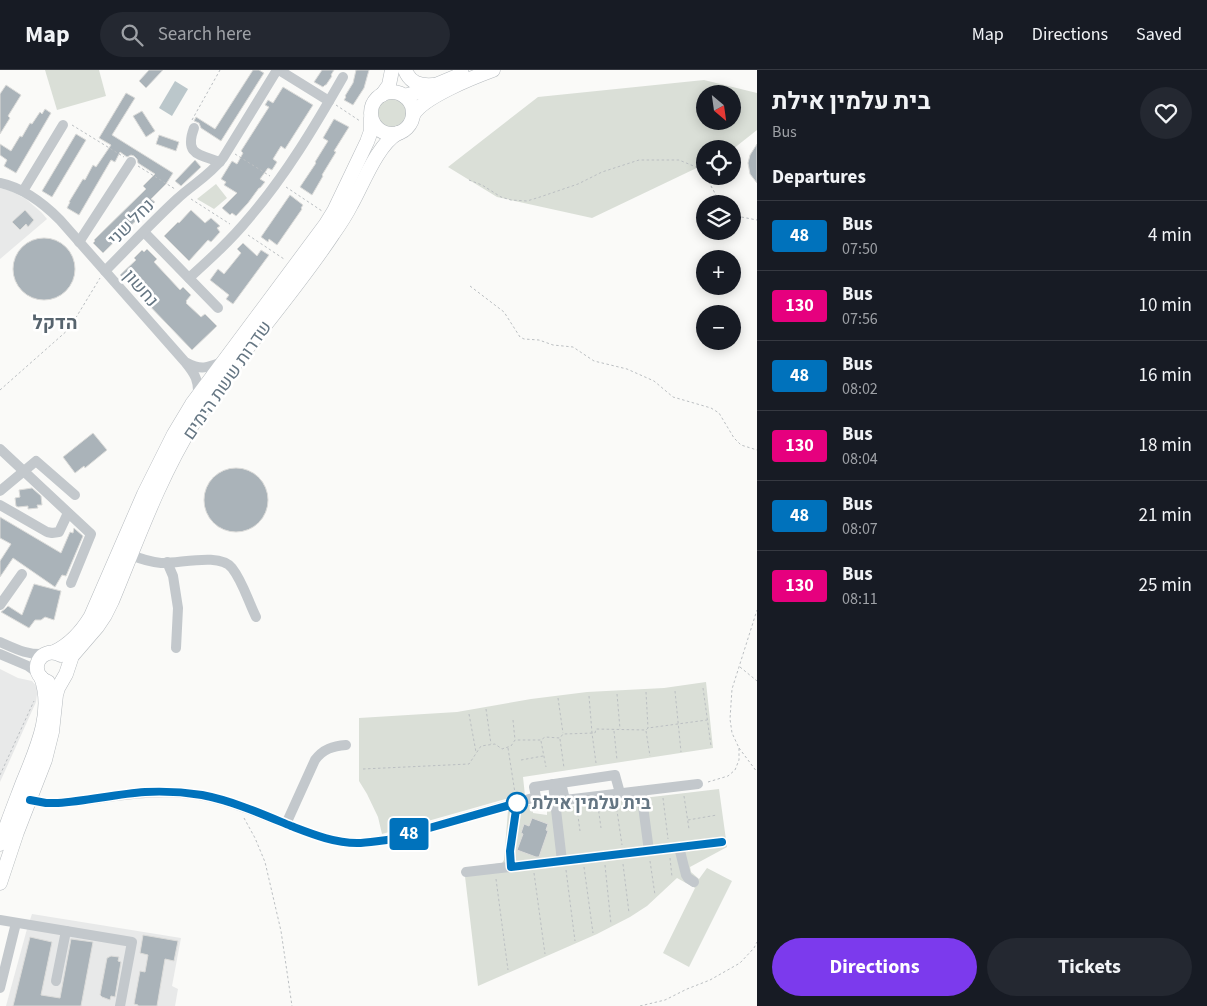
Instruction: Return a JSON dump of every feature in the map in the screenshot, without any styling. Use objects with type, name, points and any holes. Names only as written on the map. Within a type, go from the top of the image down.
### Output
[{"type":"main road","points":[[392,70],[389,85],[375,100],[371,111],[371,123],[382,132],[390,134],[402,132],[409,126],[413,115],[421,106],[442,93],[493,70]]},
{"type":"main road","points":[[404,96],[405,70]]},
{"type":"main road","points":[[405,70],[417,84],[436,84]]},
{"type":"main road","points":[[404,96],[419,92],[472,70]]},
{"type":"main road","points":[[382,94],[394,92],[404,96],[411,103],[413,115]]},
{"type":"main road","name":"שדרות ששת הימים","points":[[49,653],[72,641],[91,616],[151,479],[174,434],[198,396],[326,224],[368,142],[371,123]]},
{"type":"main road","name":"שדרות ששת הימים","points":[[0,883],[49,747],[56,695],[72,656],[84,643],[112,601],[165,476],[194,423],[222,382],[327,243],[351,205],[381,150],[398,133]]},
{"type":"main road","points":[[0,844],[38,745],[43,726],[45,695],[37,669],[38,663],[40,658],[49,653],[59,654],[64,657],[67,663],[65,674],[57,682],[45,681],[40,676]]},
{"type":"street","points":[[278,70],[329,101]]},
{"type":"street","name":"נחל שני","points":[[104,271],[178,198],[209,174],[220,162],[278,70]]},
{"type":"street","points":[[189,278],[232,238],[261,204],[296,155],[343,77]]},
{"type":"street","points":[[22,191],[63,125]]},
{"type":"street","points":[[191,127],[192,149],[195,153],[220,162]]},
{"type":"street","points":[[79,242],[132,162]]},
{"type":"street","name":"נחשון","points":[[0,183],[22,191],[51,211],[186,363],[194,374],[198,396]]},
{"type":"street","points":[[144,232],[218,308]]},
{"type":"street","points":[[186,363],[201,368],[224,361]]},
{"type":"street","points":[[0,449],[91,534],[71,583]]},
{"type":"street","points":[[0,491],[36,461],[75,495]]},
{"type":"street","points":[[0,505],[52,533],[59,532],[68,513]]},
{"type":"street","points":[[131,555],[146,561],[161,563],[218,560],[231,566],[256,617]]},
{"type":"street","points":[[167,562],[173,576],[178,608],[176,648]]},
{"type":"street","points":[[0,605],[22,574]]},
{"type":"street","points":[[0,642],[26,653],[49,653]]},
{"type":"street","points":[[0,654],[26,665],[40,676]]},
{"type":"street","points":[[286,824],[315,760],[325,750],[335,746],[346,745]]},
{"type":"street","points":[[30,800],[58,803],[130,794],[188,793],[231,802],[333,840],[357,843],[387,840],[536,797],[534,787],[615,774],[617,794]]},
{"type":"street","points":[[557,784],[565,800],[698,784]]},
{"type":"street","points":[[557,784],[564,861]]},
{"type":"street","points":[[641,791],[648,851]]},
{"type":"street","points":[[511,867],[510,851],[517,803]]},
{"type":"street","points":[[466,872],[583,859],[604,856],[622,850],[648,851],[669,845],[680,848],[722,842]]},
{"type":"street","points":[[680,848],[686,875],[694,882]]},
{"type":"street","points":[[0,920],[132,942],[120,1006]]},
{"type":"street","points":[[0,988],[16,923]]},
{"type":"street","points":[[56,981],[66,931]]},
{"type":"path","points":[[191,127],[220,70]]},
{"type":"path","points":[[329,101],[371,123]]},
{"type":"path","points":[[469,180],[482,185],[501,197],[510,200],[528,200],[578,184],[602,172],[639,160],[679,160],[696,167],[706,177],[716,195]]},
{"type":"path","points":[[741,217],[757,220]]},
{"type":"path","name":"נחל שני","points":[[0,390],[69,329],[104,271]]},
{"type":"path","points":[[470,286],[504,312],[520,337],[573,348],[594,360],[627,369],[654,381],[673,397],[711,408],[719,413],[734,438],[741,445],[757,450]]},
{"type":"path","points":[[757,610],[732,689],[730,719],[732,733],[739,748],[757,772]]},
{"type":"path","points":[[739,666],[757,680]]},
{"type":"path","points":[[703,688],[711,746]]},
{"type":"path","points":[[675,691],[681,752]]},
{"type":"path","points":[[646,692],[648,728]]},
{"type":"path","points":[[617,694],[620,730]]},
{"type":"path","points":[[588,696],[596,763]]},
{"type":"path","points":[[558,698],[563,734],[560,738],[564,768]]},
{"type":"path","points":[[0,775],[35,699]]},
{"type":"path","points":[[486,710],[491,744]]},
{"type":"path","points":[[469,714],[476,754]]},
{"type":"path","points":[[363,769],[469,764],[482,746],[494,744],[502,749],[511,746],[515,740],[513,720]]},
{"type":"path","points":[[563,734],[595,733],[596,729],[646,730],[648,728],[707,720]]},
{"type":"path","points":[[614,730],[617,760]]},
{"type":"path","points":[[646,730],[650,756]]},
{"type":"path","points":[[515,740],[541,740],[545,736],[560,738]]},
{"type":"path","points":[[541,740],[546,767]]},
{"type":"path","points":[[508,747],[517,803]]},
{"type":"path","points":[[698,784],[728,776],[735,770],[739,760],[739,748]]},
{"type":"path","points":[[521,760],[544,756]]},
{"type":"path","points":[[683,786],[689,830]]},
{"type":"path","points":[[662,788],[672,877]]},
{"type":"path","points":[[617,794],[629,913]]},
{"type":"path","points":[[597,796],[601,828]]},
{"type":"path","points":[[576,798],[580,831]]},
{"type":"path","points":[[231,802],[242,814],[265,862],[280,931],[292,1006]]},
{"type":"path","points":[[688,820],[717,815]]},
{"type":"path","points":[[648,851],[655,895]]},
{"type":"path","points":[[604,856],[611,924]]},
{"type":"path","points":[[583,859],[593,933]]},
{"type":"path","points":[[564,861],[574,941]]},
{"type":"path","points":[[533,864],[545,954]]},
{"type":"path","points":[[495,869],[508,970]]},
{"type":"path","points":[[640,1006],[665,1000],[710,980],[740,963],[757,942]]},
{"type":"shaded area","points":[[45,70],[99,70],[106,96],[57,110]]},
{"type":"shaded area","points":[[704,80],[724,85],[696,85],[696,130],[741,130],[741,89],[757,93],[757,130],[741,143],[741,140],[696,140],[696,168],[592,218],[497,197],[448,167],[538,97]]},
{"type":"shaded area","points":[[175,81],[188,89],[172,116],[159,108]]},
{"type":"shaded area","points":[[392,94],[405,100],[411,113],[405,126],[392,132],[379,126],[373,113],[379,100]]},
{"type":"shaded area","points":[[216,184],[227,198],[214,209],[197,199]]},
{"type":"shaded area","points":[[0,188],[11,191],[26,199],[47,219],[0,259]]},
{"type":"shaded area","points":[[0,669],[18,678],[32,681],[37,687],[37,694],[36,702],[0,782]]},
{"type":"shaded area","points":[[706,682],[713,748],[523,777],[526,805],[533,805],[533,813],[547,815],[547,800],[557,798],[559,808],[719,789],[727,847],[690,867],[691,872],[699,879],[707,868],[732,881],[689,967],[663,953],[695,888],[677,878],[647,906],[630,917],[597,934],[478,986],[464,868],[502,863],[504,860],[509,798],[382,834],[378,817],[359,781],[359,718],[457,712],[531,699],[587,692],[664,688]]},
{"type":"shaded area","points":[[32,914],[181,938],[172,986],[178,989],[175,1006],[6,1006]]},
{"type":"building","points":[[149,70],[163,70],[146,88],[139,81]]},
{"type":"building","points":[[253,70],[259,70],[264,73],[221,141],[194,121],[196,117],[215,129]]},
{"type":"building","points":[[322,70],[334,70],[332,76],[323,87],[314,82]]},
{"type":"building","points":[[356,70],[369,70],[364,88],[353,105],[344,100],[353,83]]},
{"type":"building","points":[[6,85],[21,95],[0,134],[0,94]]},
{"type":"building","points":[[283,87],[313,105],[285,149],[281,146],[273,159],[277,162],[272,170],[268,168],[260,179],[265,182],[236,216],[232,213],[230,215],[222,208],[237,193],[224,185],[226,182],[221,179],[232,161],[237,164],[243,153],[241,151],[269,107],[265,105],[268,100],[273,103]]},
{"type":"building","points":[[126,93],[135,98],[112,135],[173,173],[166,184],[151,199],[155,202],[103,253],[93,243],[94,240],[146,189],[143,186],[155,174],[138,163],[134,156],[127,157],[120,152],[115,162],[111,160],[79,215],[67,208],[83,179],[85,180],[93,165],[96,167],[111,145],[99,138]]},
{"type":"building","points":[[45,109],[51,113],[16,173],[4,166],[7,160],[0,155],[0,144],[11,151],[30,123],[32,124],[40,112],[42,114]]},
{"type":"building","points":[[142,111],[155,131],[146,137],[133,116]]},
{"type":"building","points":[[334,119],[349,127],[334,151],[336,152],[312,195],[300,187],[328,141],[323,138]]},
{"type":"building","points":[[76,134],[86,140],[52,197],[42,191]]},
{"type":"building","points":[[159,135],[179,142],[176,151],[156,144]]},
{"type":"building","points":[[757,144],[757,183],[750,174],[748,163],[750,155]]},
{"type":"building","points":[[195,160],[201,167],[181,186],[175,181]]},
{"type":"building","points":[[290,195],[303,205],[302,209],[277,245],[269,239],[268,242],[261,237]]},
{"type":"building","points":[[25,210],[34,220],[28,227],[26,224],[20,230],[12,222]]},
{"type":"building","points":[[191,210],[205,223],[211,218],[220,226],[217,228],[220,232],[211,242],[208,240],[189,261],[164,236]]},
{"type":"building","points":[[44,238],[56,240],[66,247],[73,257],[75,269],[73,281],[66,291],[56,298],[44,300],[32,298],[22,291],[15,281],[13,269],[15,257],[22,247],[32,240]]},
{"type":"building","points":[[243,243],[257,256],[261,250],[269,255],[233,304],[226,299],[229,295],[210,280],[218,269],[224,274],[241,253],[237,249]]},
{"type":"building","points":[[147,249],[157,259],[154,262],[180,290],[183,287],[191,295],[186,303],[201,317],[205,314],[217,326],[192,350],[120,275],[136,260],[134,258],[142,250],[144,252]]},
{"type":"building","points":[[93,433],[107,450],[85,468],[84,466],[75,473],[63,457]]},
{"type":"building","points":[[236,468],[248,470],[259,477],[266,488],[268,500],[266,512],[259,523],[248,530],[236,532],[224,530],[213,523],[206,512],[204,500],[206,488],[213,477],[224,470]]},
{"type":"building","points":[[32,488],[41,496],[42,505],[37,505],[38,508],[28,509],[28,506],[16,506],[15,498],[20,497],[19,490]]},
{"type":"building","points":[[0,517],[61,553],[70,532],[73,533],[74,528],[83,536],[66,576],[62,575],[55,587],[13,558],[0,577],[0,561],[11,544],[0,538]]},
{"type":"building","points":[[34,584],[61,591],[54,620],[45,617],[41,620],[35,620],[29,628],[1,612],[8,606],[22,615]]},
{"type":"building","points":[[532,818],[548,824],[546,830],[548,831],[539,857],[517,850],[523,834],[521,833],[524,824],[529,826]]},
{"type":"building","points":[[143,935],[178,941],[174,961],[165,959],[157,1006],[138,1006],[134,1004],[140,971],[145,972],[148,955],[140,953]]},
{"type":"building","points":[[30,937],[52,942],[41,995],[60,998],[71,939],[93,942],[81,1006],[13,1006]]},
{"type":"building","points":[[111,956],[119,957],[118,961],[121,962],[115,997],[111,996],[110,1000],[100,995],[107,958]]},
{"type":"bus line","name":"48","points":[[30,800],[58,803],[144,792],[188,793],[231,802],[333,840],[357,843],[387,840],[517,803],[510,851],[511,867],[722,842]]},
{"type":"place","name":"בית עלמין אילת","points":[[517,803]]},
{"type":"district","name":"הדקל","points":[[55,322]]}]
